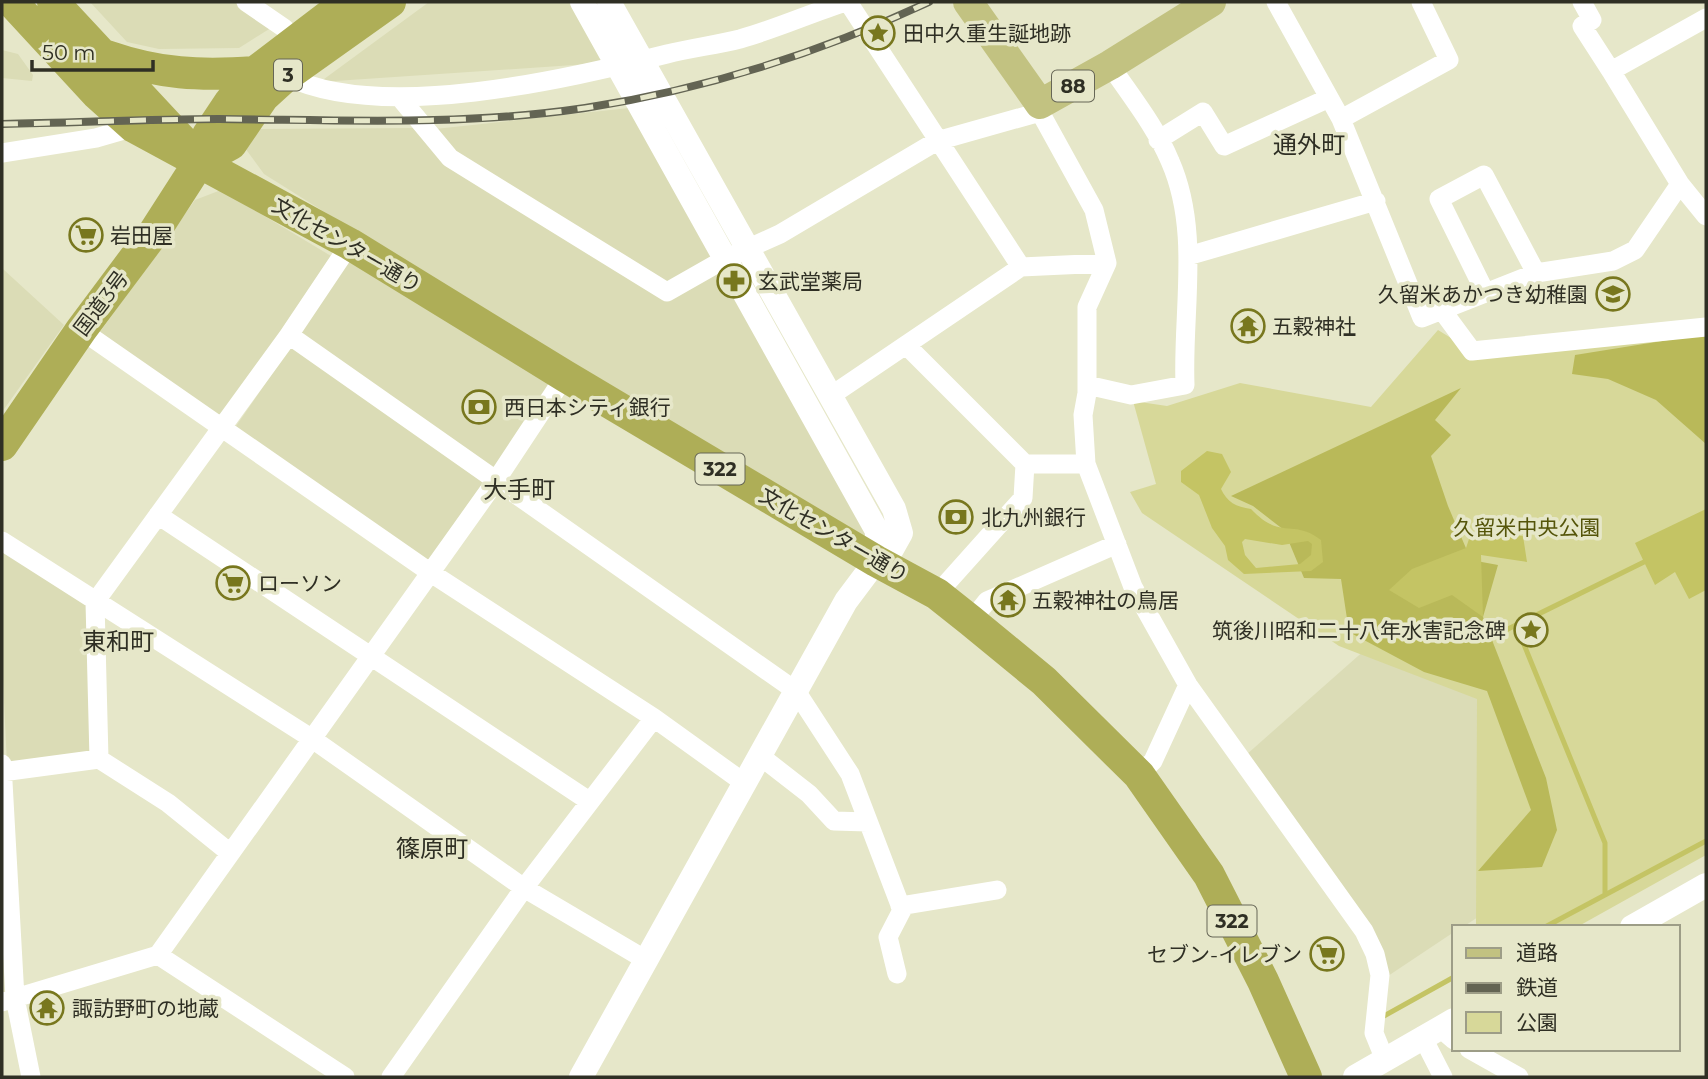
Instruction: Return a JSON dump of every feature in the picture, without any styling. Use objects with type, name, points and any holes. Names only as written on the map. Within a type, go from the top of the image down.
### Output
[{"type":"highway","name":"文化センター通り","points":[[12,2],[96,93],[134,127],[350,244],[565,376],[876,561],[937,594],[1044,681],[1139,775],[1209,875],[1263,981],[1306,1077]]},
{"type":"highway","points":[[53,2],[200,161]]},
{"type":"highway","name":"国道3号","points":[[2,445],[81,330],[155,231],[200,161],[208,135],[254,72],[293,40],[347,2]]},
{"type":"highway","name":"国道3号","points":[[200,161],[231,145],[263,97],[286,76],[390,2]]},
{"type":"highway","points":[[102,55],[144,69],[202,76],[254,72]]},
{"type":"main road","name":"88","points":[[968,2],[1040,108],[1211,2]]},
{"type":"street","points":[[246,2],[284,28],[293,40]]},
{"type":"street","points":[[582,2],[877,531],[876,561]]},
{"type":"street","points":[[587,1074],[743,782],[846,601],[876,561],[892,549],[901,533],[894,509],[609,2]]},
{"type":"street","points":[[286,76],[323,92],[401,99],[524,84],[618,68],[741,38],[847,2],[1021,267]]},
{"type":"street","points":[[1276,2],[1341,120],[1422,318],[1536,273],[1613,261],[1635,250],[1680,184]]},
{"type":"street","points":[[1341,120],[1449,60],[1421,2]]},
{"type":"street","points":[[1582,2],[1591,20],[1582,26],[1680,184],[1706,216]]},
{"type":"street","points":[[1611,71],[1705,22]]},
{"type":"street","points":[[1087,385],[1130,395],[1185,385],[1188,256],[1186,211],[1170,160],[1110,65]]},
{"type":"street","points":[[1158,140],[1203,112],[1224,146],[1329,98]]},
{"type":"street","points":[[401,99],[450,158],[667,292],[725,259],[833,205],[937,141],[1040,108],[1094,210],[1107,263],[1087,307],[1087,385],[1083,415],[1086,464],[1133,587],[1188,685],[1364,931],[1375,954],[1380,975],[1374,1033],[1384,1060]]},
{"type":"street","points":[[2,153],[96,138],[134,127]]},
{"type":"street","points":[[1485,292],[1439,199],[1484,175],[1536,273]]},
{"type":"street","points":[[1188,256],[1376,201]]},
{"type":"street","points":[[99,759],[95,602],[289,335],[350,244]]},
{"type":"street","points":[[829,397],[1021,267],[1107,263]]},
{"type":"street","points":[[1441,309],[1472,351],[1706,327]]},
{"type":"street","points":[[81,330],[431,573],[654,718],[743,782]]},
{"type":"street","points":[[289,335],[796,691],[850,774],[902,910],[888,937],[897,974]]},
{"type":"street","points":[[906,345],[1025,464],[1086,464]]},
{"type":"street","points":[[8,1000],[158,955],[495,482],[565,376]]},
{"type":"street","points":[[937,594],[1023,498],[1025,464]]},
{"type":"street","points":[[158,515],[589,801]]},
{"type":"street","points":[[2,541],[311,738],[524,888],[646,960]]},
{"type":"street","points":[[971,621],[987,601],[1117,544]]},
{"type":"street","points":[[1139,775],[1153,761],[1188,685]]},
{"type":"street","points":[[391,1077],[524,888],[654,718]]},
{"type":"street","points":[[759,755],[809,794],[834,821],[868,821]]},
{"type":"street","points":[[2,772],[99,759],[168,803],[230,853]]},
{"type":"street","points":[[2,764],[8,1000],[31,1077]]},
{"type":"street","points":[[1636,925],[1706,886]]},
{"type":"street","points":[[900,906],[997,890]]},
{"type":"street","points":[[158,955],[345,1077]]},
{"type":"street","points":[[1355,1077],[1442,1031],[1443,1077]]},
{"type":"street","points":[[1473,1051],[1519,1077]]},
{"type":"shaded area","points":[[90,2],[240,2],[274,26],[239,48],[159,49],[127,42]]},
{"type":"shaded area","points":[[429,2],[569,2],[603,63],[320,82]]},
{"type":"shaded area","points":[[2,50],[18,54],[33,75],[32,81],[2,78]]},
{"type":"shaded area","points":[[629,108],[718,257],[668,283],[454,153],[435,129]]},
{"type":"shaded area","points":[[416,128],[666,299],[723,268],[868,528],[862,549],[264,174],[242,144],[256,129]]},
{"type":"shaded area","points":[[221,190],[331,256],[221,420],[100,332],[195,200]]},
{"type":"shaded area","points":[[354,255],[553,379],[495,474],[298,332]]},
{"type":"shaded area","points":[[2,270],[64,325],[2,412]]},
{"type":"shaded area","points":[[1706,334],[1706,444],[1656,400],[1608,379],[1572,374],[1575,355]]},
{"type":"shaded area","points":[[292,345],[485,484],[426,563],[234,429]]},
{"type":"shaded area","points":[[1461,388],[1435,420],[1451,435],[1431,456],[1471,560],[1498,565],[1483,617],[1546,778],[1557,830],[1542,867],[1478,871],[1531,810],[1487,691],[1424,672],[1349,632],[1341,579],[1304,578],[1284,530],[1253,506],[1231,496]]},
{"type":"shaded area","points":[[1207,451],[1222,454],[1231,472],[1221,489],[1229,501],[1251,509],[1271,524],[1302,530],[1321,540],[1323,562],[1311,571],[1244,574],[1228,560],[1225,546],[1212,528],[1199,495],[1181,482],[1181,471]],"holes":[[[1245,539],[1282,545],[1308,541],[1312,544],[1311,555],[1300,564],[1256,568],[1245,555],[1242,542]]]},
{"type":"shaded area","points":[[1706,509],[1706,590],[1689,599],[1675,572],[1655,585],[1635,543]]},
{"type":"shaded area","points":[[1471,533],[1523,536],[1527,562],[1481,555],[1483,617],[1452,595],[1419,608],[1389,590],[1412,569],[1466,548]]},
{"type":"shaded area","points":[[2,551],[87,605],[95,756],[7,765],[2,658]]},
{"type":"shaded area","points":[[1392,626],[1465,664],[1546,810],[1493,907],[1466,925],[1452,925],[1452,933],[1388,976],[1246,755]]},
{"type":"green space","name":"久留米中央公園","points":[[1438,330],[1472,351],[1706,331],[1706,855],[1581,925],[1476,925],[1477,699],[1339,646],[1142,513],[1130,492],[1156,484],[1133,401],[1167,406],[1240,383],[1371,407]]},
{"type":"waterway","points":[[1504,631],[1644,562]]},
{"type":"waterway","points":[[1516,625],[1605,843],[1605,894]]},
{"type":"waterway","points":[[1549,925],[1706,841]]},
{"type":"waterway","points":[[1384,1016],[1452,978]]},
{"type":"railway","points":[[2,124],[192,119],[448,120],[585,108],[673,91],[761,67],[847,37],[929,2]]},
{"type":"place","name":"田中久重生誕地跡","points":[[878,33]]},
{"type":"place","name":"岩田屋","points":[[86,235]]},
{"type":"place","name":"玄武堂薬局","points":[[734,281]]},
{"type":"place","name":"久留米あかつき幼稚園","points":[[1613,294]]},
{"type":"place","name":"五穀神社","points":[[1248,326]]},
{"type":"place","name":"西日本シティ銀行","points":[[479,407]]},
{"type":"place","name":"北九州銀行","points":[[956,517]]},
{"type":"place","name":"ローソン","points":[[233,583]]},
{"type":"place","name":"五穀神社の鳥居","points":[[1008,600]]},
{"type":"place","name":"筑後川昭和二十八年水害記念碑","points":[[1531,630]]},
{"type":"place","name":"セブン-イレブン","points":[[1327,954]]},
{"type":"place","name":"諏訪野町の地蔵","points":[[47,1008]]},
{"type":"district","name":"通外町","points":[[1309,144]]},
{"type":"district","name":"大手町","points":[[519,489]]},
{"type":"district","name":"東和町","points":[[118,641]]},
{"type":"district","name":"篠原町","points":[[432,848]]}]
